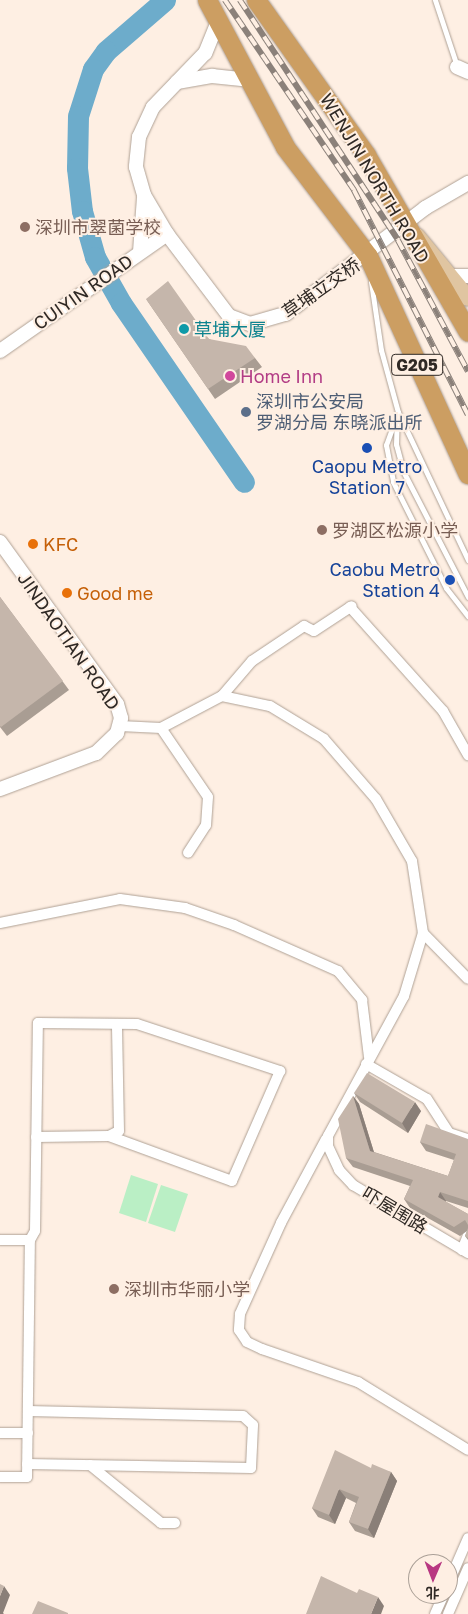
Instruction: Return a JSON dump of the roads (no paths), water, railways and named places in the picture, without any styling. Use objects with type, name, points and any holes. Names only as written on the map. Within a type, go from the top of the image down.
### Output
[{"type":"highway","name":"G205","points":[[207,0],[219,19],[285,147],[368,256],[466,472]]},
{"type":"highway","name":"WENJIN NORTH ROAD","points":[[257,2],[360,147],[468,332]]},
{"type":"main road","points":[[404,225],[460,276],[468,298]]},
{"type":"street","points":[[140,252],[144,195],[136,167],[139,137],[153,107],[174,83],[205,53],[219,19]]},
{"type":"street","points":[[174,83],[212,76],[249,80]]},
{"type":"street","name":"草埔立交桥","points":[[144,195],[166,234],[220,308],[250,324],[286,314],[368,256],[404,225],[468,183]]},
{"type":"street","name":"CUIYIN ROAD","points":[[0,351],[166,234]]},
{"type":"street","name":"JINDAOTIAN ROAD","points":[[0,542],[117,704],[120,726],[96,753],[0,789]]},
{"type":"street","points":[[120,726],[161,728],[222,696],[252,661],[304,626],[314,631],[351,606],[442,710],[468,755]]},
{"type":"street","points":[[222,696],[270,706],[300,721],[348,764],[382,808],[412,861],[424,933],[404,996],[277,1232],[240,1314],[239,1330],[247,1342],[262,1349],[358,1382],[468,1450]]},
{"type":"street","points":[[161,728],[208,797],[206,825],[188,853]]},
{"type":"street","points":[[0,923],[120,899],[152,900],[226,922],[338,971],[362,1000],[368,1061]]},
{"type":"street","points":[[424,933],[468,979]]},
{"type":"street","points":[[0,1477],[27,1477],[30,1240],[35,1231],[36,1137],[38,1023],[137,1024],[280,1071],[232,1181],[109,1136],[36,1137]]},
{"type":"street","points":[[109,1136],[119,1131],[117,1024]]},
{"type":"street","points":[[368,1061],[427,1099],[449,1133],[468,1139]]},
{"type":"street","name":"吓屋围路","points":[[328,1136],[330,1157],[353,1185],[465,1252]]},
{"type":"street","points":[[465,1252],[468,1235]]},
{"type":"street","points":[[0,1240],[30,1240]]},
{"type":"street","points":[[27,1464],[251,1468],[253,1425],[243,1416],[28,1411]]},
{"type":"street","points":[[0,1433],[28,1433]]},
{"type":"street","points":[[90,1465],[161,1522],[174,1523]]},
{"type":"street","points":[[458,1561],[468,1538]]},
{"type":"street","points":[[448,1614],[468,1568]]},
{"type":"lane","points":[[435,0],[462,70]]},
{"type":"lane","points":[[368,256],[381,350],[398,412],[468,560]]},
{"type":"lane","points":[[398,412],[396,444],[403,471],[468,597]]},
{"type":"lane","points":[[398,412],[386,445],[393,482],[446,588],[468,616]]},
{"type":"waterway","points":[[165,0],[106,51],[93,69],[78,116],[77,168],[82,211],[95,257],[121,303],[244,482]]},
{"type":"railway","points":[[225,0],[354,190],[468,415]]},
{"type":"railway","points":[[240,0],[398,240],[468,371]]},
{"type":"place","name":"深圳市翠菌学校","points":[[25,227]]},
{"type":"place","name":"草埔大厦","points":[[184,329]]},
{"type":"place","name":"Home Inn","points":[[230,376]]},
{"type":"place","name":"深圳市公安局 罗湖分局 东晓派出所","points":[[246,412]]},
{"type":"place","name":"Caopu Metro Station 7","points":[[367,448]]},
{"type":"place","name":"罗湖区松源小学","points":[[322,530]]},
{"type":"place","name":"KFC","points":[[33,544]]},
{"type":"place","name":"Caobu Metro Station 4","points":[[450,580]]},
{"type":"place","name":"Good me","points":[[67,593]]},
{"type":"place","name":"深圳市华丽小学","points":[[114,1289]]}]
